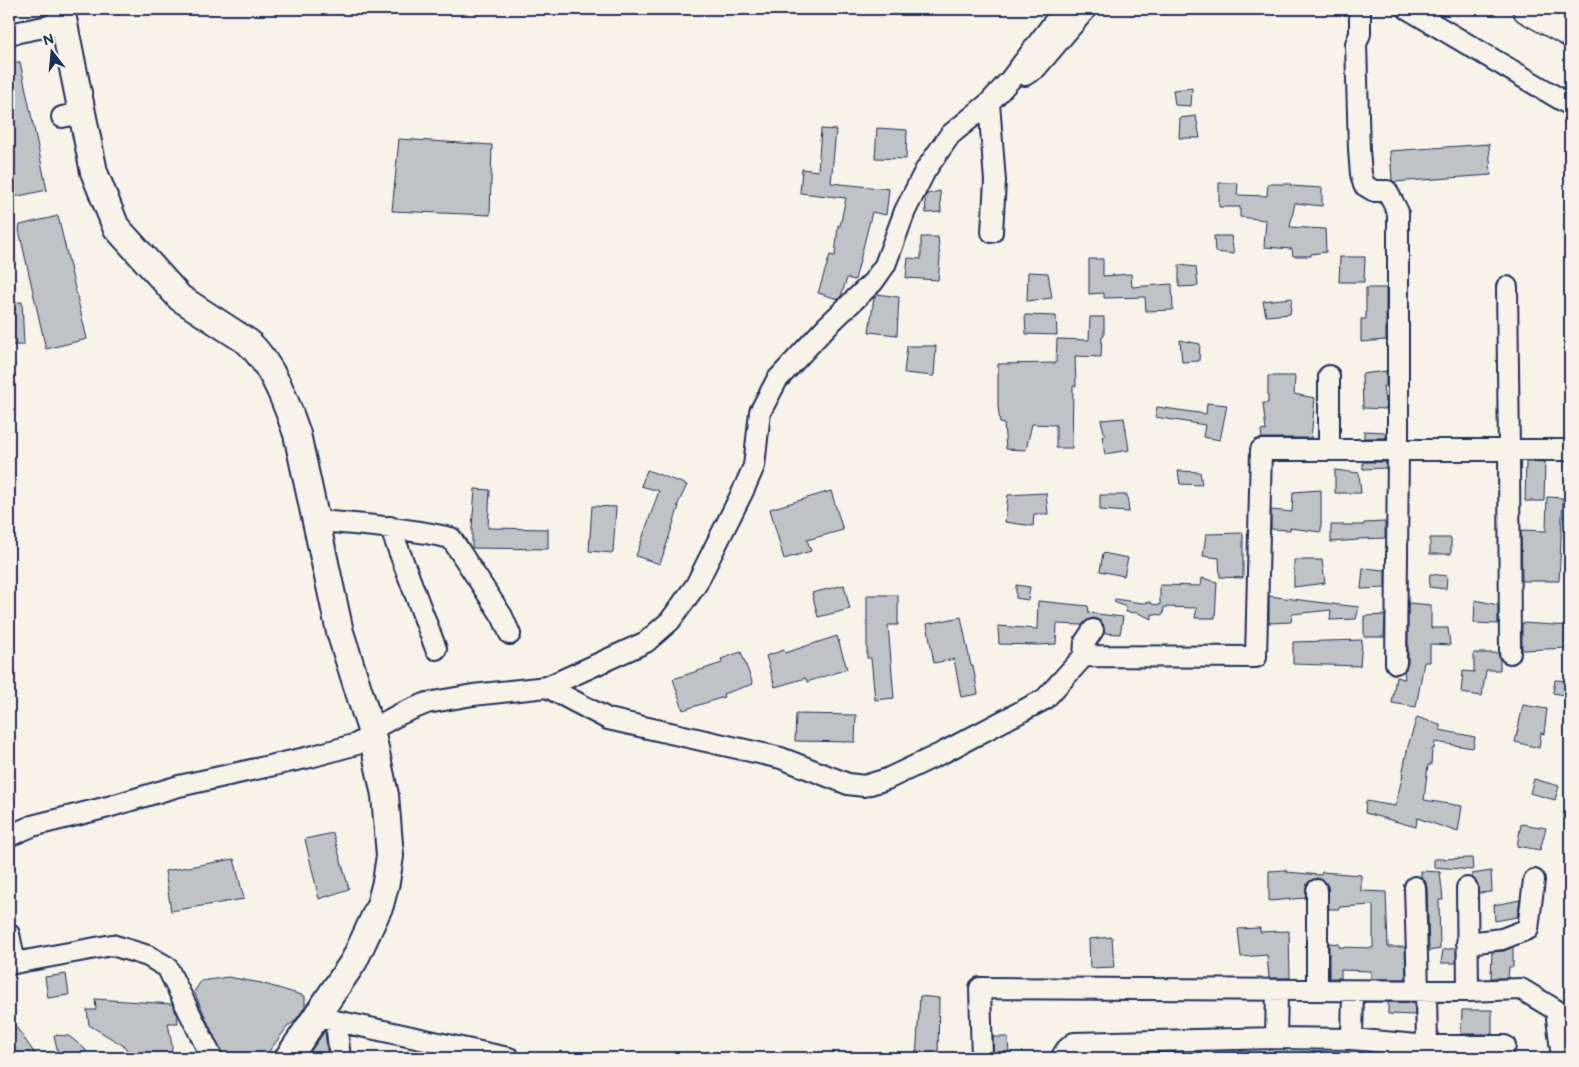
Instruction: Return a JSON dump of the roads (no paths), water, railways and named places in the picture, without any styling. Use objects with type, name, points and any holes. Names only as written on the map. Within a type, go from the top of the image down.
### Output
[{"type":"highway","points":[[1527,9],[1570,33]]},
{"type":"main road","points":[[62,14],[72,115],[116,226],[180,298],[256,349],[266,364],[289,411],[297,434],[340,632],[371,730],[385,795],[390,856],[380,906],[325,1019],[288,1058]]},
{"type":"street","points":[[9,836],[32,826],[108,807],[179,786],[310,757],[357,744],[365,739],[371,730],[400,714],[427,703],[473,695],[547,687],[646,642],[670,621],[696,585],[743,491],[754,466],[760,412],[777,380],[873,282],[885,265],[904,211],[925,171],[950,135],[989,104],[1004,88],[1064,9]]},
{"type":"street","points":[[1004,88],[1036,68],[1086,9]]},
{"type":"street","points":[[1360,9],[1360,34],[1356,44],[1361,174],[1364,186],[1374,191],[1387,191],[1398,212],[1396,663]]},
{"type":"street","points":[[1408,9],[1570,105]]},
{"type":"street","points":[[9,34],[49,26],[62,14]]},
{"type":"street","points":[[989,104],[996,181],[992,232]]},
{"type":"street","points":[[1507,287],[1510,450],[1510,653]]},
{"type":"street","points":[[1329,376],[1329,449]]},
{"type":"street","points":[[1084,656],[1256,657],[1261,450],[1570,450]]},
{"type":"street","points":[[316,521],[390,527],[422,531],[452,538],[502,616],[510,634]]},
{"type":"street","points":[[390,527],[436,649]]},
{"type":"street","points":[[547,687],[608,719],[781,758],[848,784],[864,786],[887,779],[942,753],[1045,699],[1084,656],[1085,642],[1093,630]]},
{"type":"street","points":[[1468,943],[1502,939],[1528,929],[1534,880]]},
{"type":"street","points":[[1415,887],[1426,1046]]},
{"type":"street","points":[[1467,888],[1468,991]]},
{"type":"street","points":[[1316,890],[1317,990]]},
{"type":"street","points":[[9,934],[12,964],[112,945],[148,956],[166,967],[212,1058]]},
{"type":"street","points":[[982,1058],[980,988],[1353,991],[1521,989],[1556,1010],[1562,1058]]},
{"type":"street","points":[[1276,990],[1276,1038]]},
{"type":"street","points":[[1352,1039],[1353,991]]},
{"type":"street","points":[[325,1019],[340,1058]]},
{"type":"street","points":[[325,1019],[509,1058]]},
{"type":"street","points":[[1061,1058],[1074,1043],[1276,1038],[1352,1039],[1426,1046],[1505,1046]]}]
